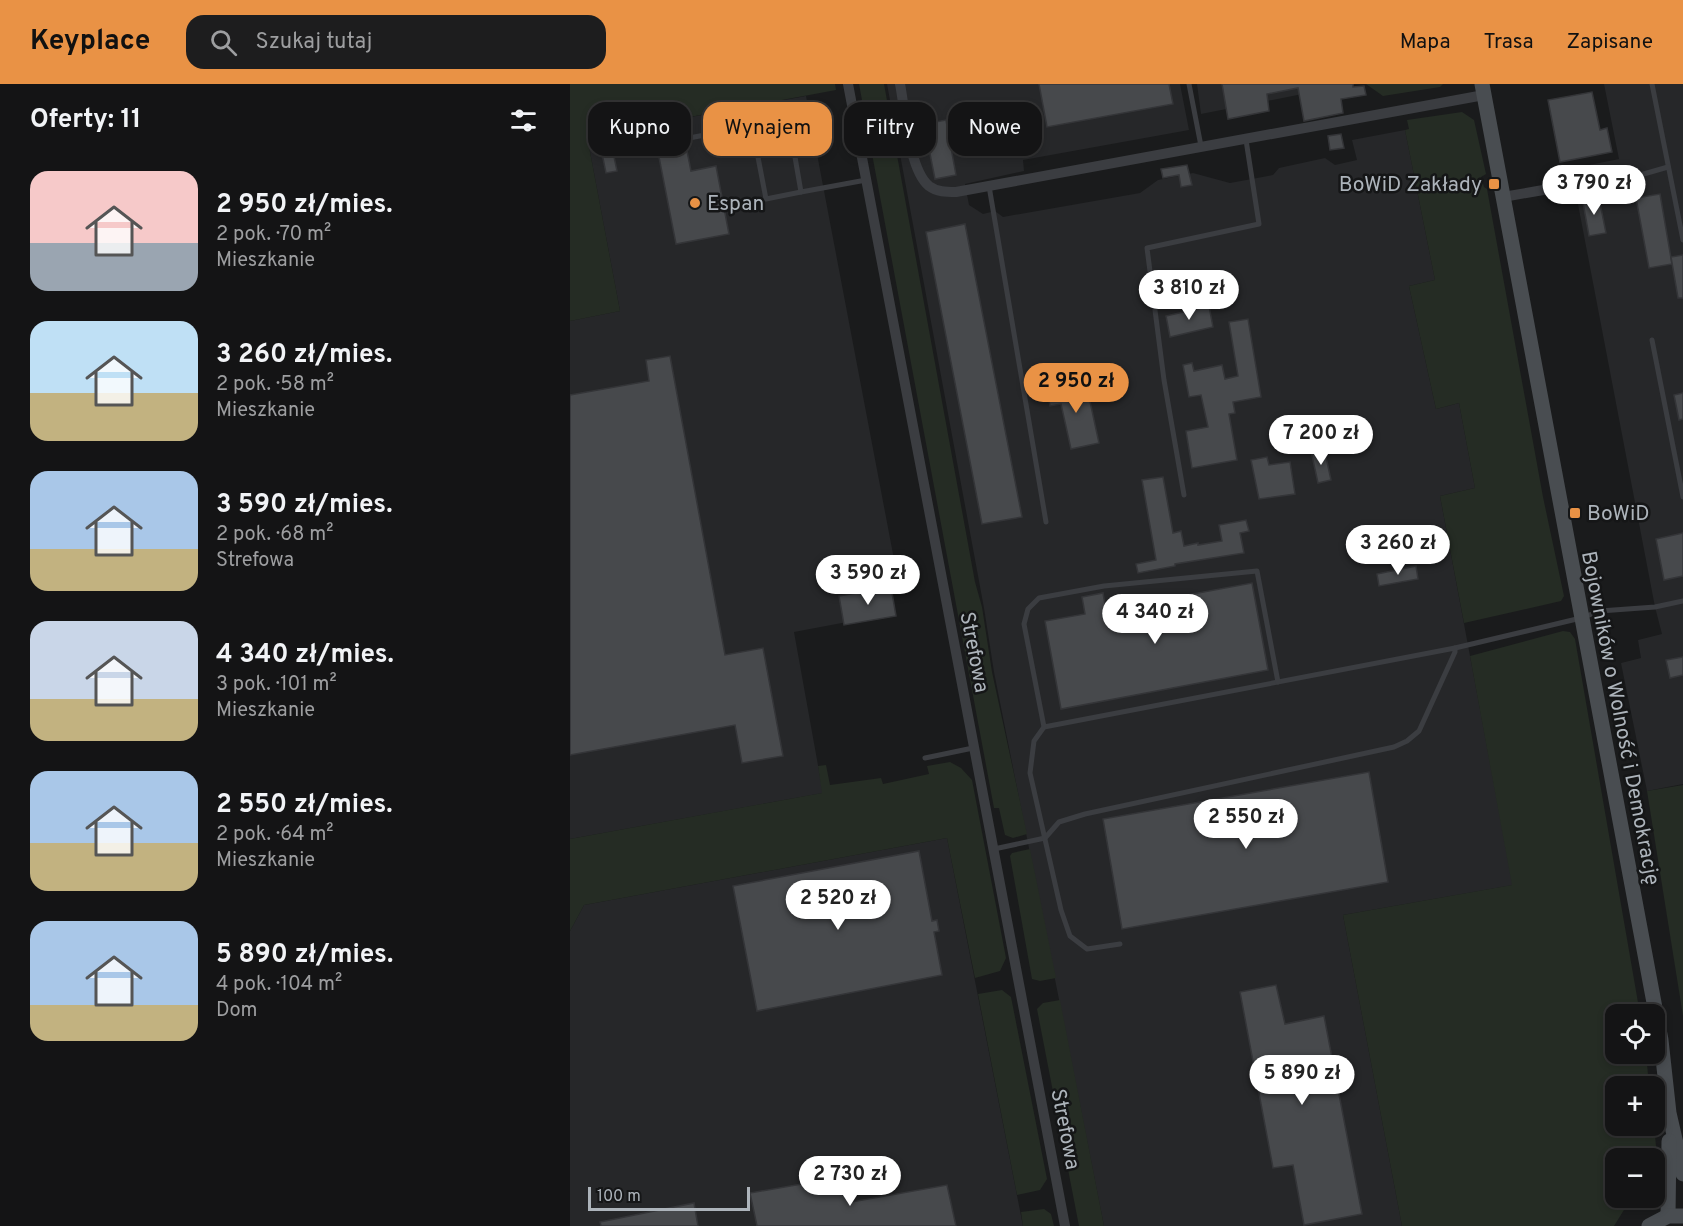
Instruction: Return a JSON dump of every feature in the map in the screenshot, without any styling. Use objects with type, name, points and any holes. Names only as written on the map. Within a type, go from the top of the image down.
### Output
[{"type":"main road","name":"Bojowników o Wolność i Demokrację","points":[[1483,90],[1659,1029],[1670,1113],[1676,1216]]},
{"type":"main road","name":"Bojowników o Wolność i Demokrację","points":[[1670,1113],[1683,1174]]},
{"type":"main road","points":[[1649,1226],[1676,1216]]},
{"type":"street","name":"Strefowa","points":[[848,84],[1065,1226]]},
{"type":"street","points":[[900,84],[916,168],[922,178],[940,192],[956,192],[1246,140],[1483,90]]},
{"type":"street","points":[[1503,197],[1549,189],[1588,190]]},
{"type":"lane","points":[[1189,84],[1201,148]]},
{"type":"lane","points":[[1652,84],[1683,240]]},
{"type":"lane","points":[[691,138],[752,126],[766,199],[866,180]]},
{"type":"lane","points":[[1184,495],[1164,380],[1147,248],[1259,224],[1246,140]]},
{"type":"lane","points":[[795,156],[801,192]]},
{"type":"lane","points":[[1588,190],[1668,166]]},
{"type":"lane","points":[[989,186],[1046,522]]},
{"type":"lane","points":[[1652,340],[1683,497]]},
{"type":"lane","points":[[1044,727],[1024,624],[1028,609],[1039,598],[1104,586],[1257,571],[1278,682]]},
{"type":"lane","points":[[1120,944],[1087,949],[1070,936],[1061,910],[1030,773],[1034,741],[1044,727],[1455,648],[1581,618],[1600,611],[1655,607],[1683,601]]},
{"type":"lane","points":[[992,849],[1045,838],[1059,822],[1085,814],[1394,747],[1407,741],[1419,731],[1455,648]]},
{"type":"lane","points":[[925,758],[973,748]]},
{"type":"shaded area","points":[[570,84],[835,84],[836,90],[771,102],[703,102],[703,115],[691,117],[691,102],[588,102],[588,156],[591,156],[620,311],[570,321]]},
{"type":"shaded area","points":[[859,84],[884,84],[887,102],[862,102]]},
{"type":"shaded area","points":[[887,84],[1180,84],[1189,130],[1023,160],[1024,171],[965,184],[969,205],[983,214],[995,211],[1003,217],[1140,193],[1158,180],[1193,173],[1230,183],[1273,175],[1279,168],[1325,158],[1335,165],[1357,160],[1352,140],[1405,130],[1435,280],[1409,286],[1436,409],[1459,403],[1475,488],[1440,496],[1513,885],[1343,915],[1402,1226],[1104,1226],[994,672],[900,156],[936,156],[936,102],[890,102]]},
{"type":"shaded area","points":[[1197,84],[1353,84],[1201,114]]},
{"type":"shaded area","points":[[1366,84],[1443,84],[1440,87],[1383,96]]},
{"type":"shaded area","points":[[1604,84],[1683,84],[1683,784],[1647,791],[1621,663],[1641,658],[1638,640],[1662,634],[1577,199],[1590,196],[1584,166],[1619,159]]},
{"type":"shaded area","points":[[806,96],[807,102],[773,102]]},
{"type":"shaded area","points":[[1462,112],[1474,120],[1486,174],[1481,177],[1487,189],[1543,497],[1564,596],[1561,601],[1464,623],[1440,496],[1475,488],[1459,403],[1436,409],[1409,286],[1435,280],[1405,130],[1409,129],[1407,120]]},
{"type":"shaded area","points":[[703,115],[703,156],[817,156],[897,575],[889,577],[895,613],[794,632],[823,793],[570,839],[570,321],[620,311],[591,156],[691,156],[691,117]]},
{"type":"shaded area","points":[[872,156],[897,156],[975,582],[982,607],[992,672],[1027,834],[1013,838],[1005,835],[999,808],[994,808]]},
{"type":"shaded area","points":[[1563,631],[1570,632],[1575,639],[1638,1004],[1605,1004],[1605,1064],[1647,1064],[1648,1076],[1605,1076],[1605,1136],[1655,1136],[1656,1148],[1605,1148],[1605,1208],[1625,1208],[1614,1226],[1402,1226],[1343,915],[1512,885],[1470,656]]},
{"type":"shaded area","points":[[950,762],[961,768],[972,780],[1006,958],[1000,971],[975,978],[947,838],[584,905],[570,931],[570,839],[822,793],[818,766],[826,765],[830,785],[881,778],[883,784],[929,774],[927,766]]},
{"type":"shaded area","points":[[1683,785],[1683,1016],[1647,791]]},
{"type":"shaded area","points":[[947,838],[1023,1226],[570,1226],[570,931],[584,905]]},
{"type":"shaded area","points":[[1030,849],[1056,978],[1040,981],[1032,979],[1010,856],[1012,853]]},
{"type":"shaded area","points":[[1002,990],[1011,997],[1047,1179],[1040,1190],[1017,1195],[978,994]]},
{"type":"shaded area","points":[[1060,1000],[1104,1226],[1079,1226],[1037,1009],[1043,1003]]},
{"type":"shaded area","points":[[1044,1209],[1051,1214],[1054,1226],[1023,1226],[1021,1212]]},
{"type":"building","points":[[1039,84],[1169,84],[1173,104],[1047,127]]},
{"type":"building","points":[[1222,84],[1353,84],[1353,87],[1364,86],[1366,95],[1341,99],[1343,113],[1304,121],[1298,88],[1267,94],[1269,111],[1228,119]]},
{"type":"building","points":[[1592,92],[1600,130],[1607,128],[1612,152],[1560,162],[1548,100]]},
{"type":"building","points":[[946,120],[948,156],[953,156],[956,175],[935,179],[930,156],[936,156],[936,122]]},
{"type":"building","points":[[1341,134],[1344,148],[1330,150],[1328,136]]},
{"type":"building","points":[[602,156],[614,156],[617,171],[606,173]]},
{"type":"building","name":"Espan","points":[[659,156],[688,156],[691,171],[716,166],[729,234],[676,244]]},
{"type":"building","points":[[1187,165],[1192,185],[1181,187],[1179,175],[1163,178],[1161,169]]},
{"type":"building","points":[[1660,194],[1672,264],[1649,268],[1636,198]]},
{"type":"building","points":[[1594,195],[1595,204],[1600,203],[1606,233],[1589,236],[1582,197]]},
{"type":"building","points":[[965,224],[1022,517],[982,524],[926,232]]},
{"type":"building","points":[[1683,255],[1683,298],[1678,298],[1671,257]]},
{"type":"building","points":[[1209,306],[1213,327],[1170,337],[1166,316]]},
{"type":"building","points":[[1248,319],[1261,397],[1233,402],[1235,413],[1229,414],[1237,460],[1192,468],[1186,431],[1208,427],[1201,395],[1189,397],[1183,365],[1192,363],[1194,371],[1222,365],[1225,379],[1238,376],[1229,322]]},
{"type":"building","points":[[670,356],[725,655],[763,648],[783,756],[742,763],[735,725],[570,755],[570,395],[649,381],[646,360]]},
{"type":"building","points":[[1086,383],[1099,443],[1071,449],[1061,404],[1050,406],[1047,391]]},
{"type":"building","points":[[1683,393],[1683,419],[1679,420],[1674,395]]},
{"type":"building","points":[[1324,448],[1331,480],[1318,483],[1311,451]]},
{"type":"building","points":[[1267,457],[1269,465],[1290,462],[1295,494],[1259,499],[1251,460]]},
{"type":"building","points":[[1163,477],[1173,533],[1181,531],[1184,546],[1222,541],[1219,525],[1246,520],[1249,531],[1240,533],[1244,553],[1175,564],[1175,566],[1138,573],[1136,564],[1156,560],[1142,480]]},
{"type":"building","points":[[1683,533],[1683,576],[1664,580],[1656,539]]},
{"type":"building","points":[[1416,566],[1418,579],[1379,586],[1377,574]]},
{"type":"building","points":[[1252,583],[1268,670],[1061,709],[1045,621],[1085,614],[1082,597],[1103,593],[1106,610]]},
{"type":"building","points":[[891,587],[896,616],[844,625],[839,596]]},
{"type":"building","points":[[1683,657],[1683,675],[1670,678],[1666,660]]},
{"type":"building","points":[[1369,772],[1388,882],[1122,929],[1103,819]]},
{"type":"building","points":[[919,851],[932,921],[937,920],[939,931],[934,932],[942,975],[757,1011],[733,886]]},
{"type":"building","points":[[1276,985],[1285,1024],[1324,1016],[1362,1214],[1304,1225],[1293,1165],[1273,1168],[1240,992]]},
{"type":"building","points":[[847,1176],[852,1202],[947,1185],[956,1226],[757,1226],[750,1193]]},
{"type":"building","points":[[694,1203],[698,1226],[601,1226],[600,1222]]},
{"type":"place","name":"BoWiD Zakłady","points":[[1494,184]]},
{"type":"place","name":"Espan","points":[[695,203]]},
{"type":"place","name":"BoWiD","points":[[1575,513]]}]
